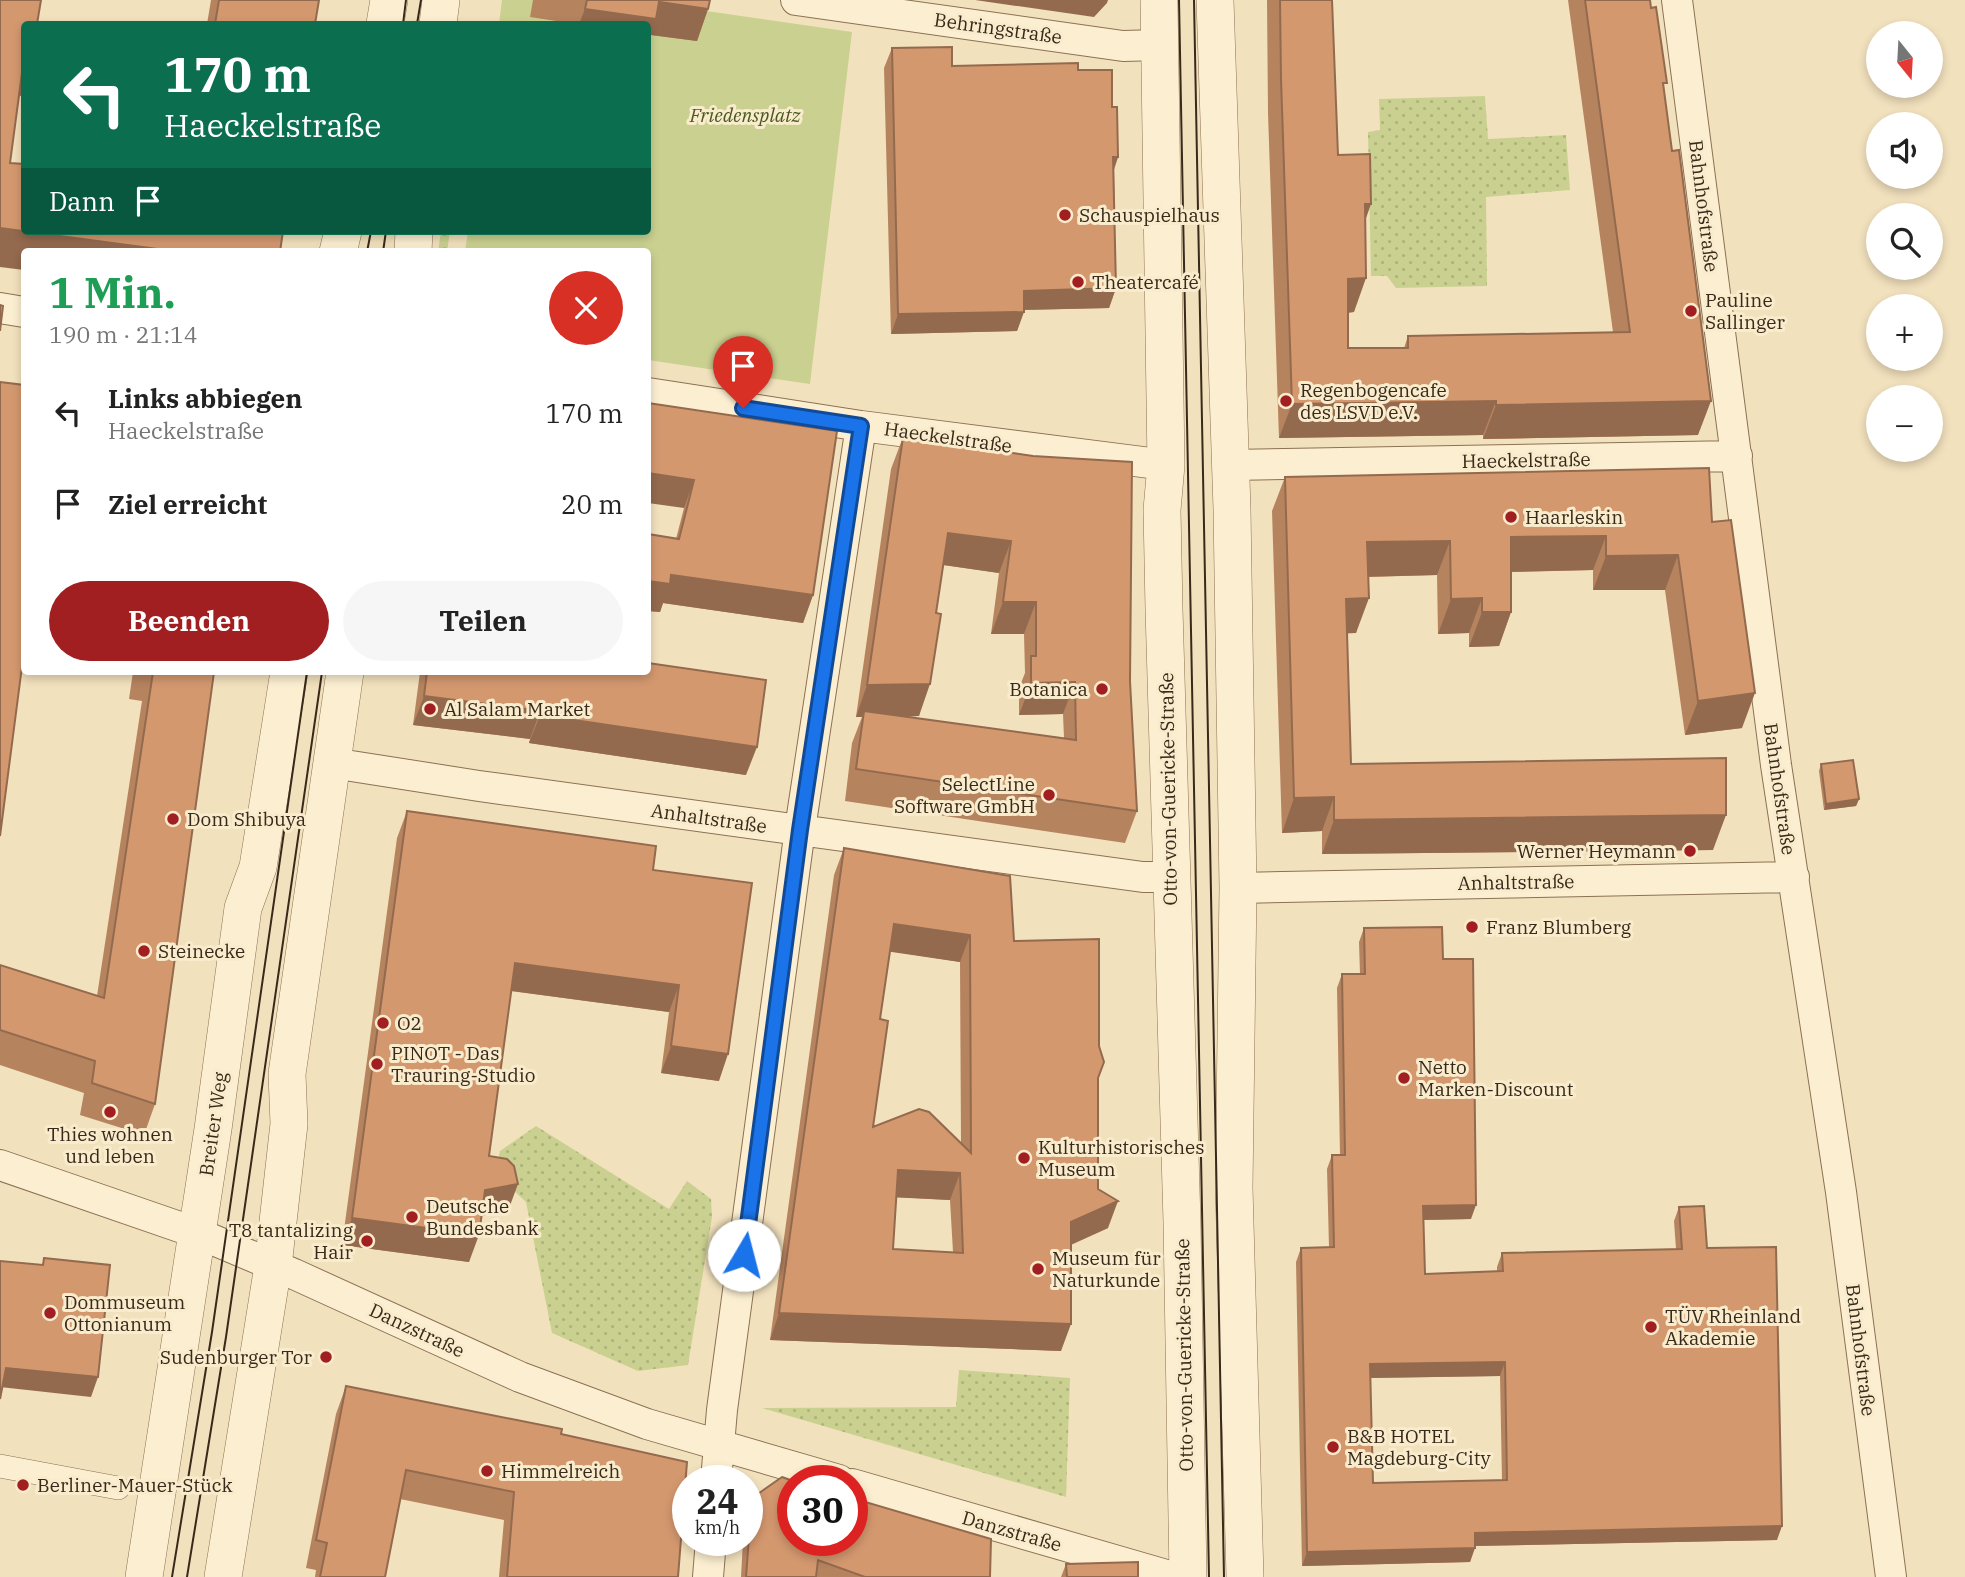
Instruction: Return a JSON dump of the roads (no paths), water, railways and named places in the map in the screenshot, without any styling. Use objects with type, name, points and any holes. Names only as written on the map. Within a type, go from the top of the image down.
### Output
[{"type":"street","points":[[386,21],[389,0]]},
{"type":"street","points":[[438,21],[441,0]]},
{"type":"street","name":"Behringstraße","points":[[796,0],[1123,46],[1159,45]]},
{"type":"street","name":"Otto-von-Guericke-Straße","points":[[1159,0],[1166,465],[1162,510],[1170,877],[1182,1222],[1188,1577]]},
{"type":"street","points":[[1215,0],[1230,465],[1238,888],[1234,1188],[1245,1577]]},
{"type":"street","name":"Bahnhofstraße","points":[[1677,0],[1776,765],[1841,1192],[1891,1577]]},
{"type":"street","points":[[0,308],[21,312]]},
{"type":"street","name":"Haeckelstraße","points":[[651,393],[861,426],[1166,465]]},
{"type":"street","points":[[717,1465],[800,830],[861,426]]},
{"type":"street","name":"Haeckelstraße","points":[[1230,465],[1737,456]]},
{"type":"street","name":"Breiter Weg","points":[[144,1577],[243,908],[258,867],[289,675]]},
{"type":"street","points":[[223,1577],[273,1266],[289,1124],[287,1073],[345,675]]},
{"type":"street","name":"Anhaltstraße","points":[[332,763],[1143,877],[1170,877]]},
{"type":"street","name":"Anhaltstraße","points":[[1238,888],[1794,877]]},
{"type":"street","name":"Danzstraße","points":[[0,1165],[197,1233],[520,1377],[647,1424],[786,1465]]},
{"type":"street","points":[[0,1466],[118,1488]]},
{"type":"street","name":"Danzstraße","points":[[868,1489],[1172,1577]]},
{"type":"street","points":[[708,1577],[710,1556]]},
{"type":"tram line","points":[[403,21],[406,0]]},
{"type":"tram line","points":[[418,21],[421,0]]},
{"type":"tram line","points":[[1179,0],[1209,1577]]},
{"type":"tram line","points":[[1194,0],[1224,1577]]},
{"type":"tram line","points":[[368,248],[370,235]]},
{"type":"tram line","points":[[384,248],[385,235]]},
{"type":"tram line","points":[[172,1577],[212,1332],[307,675]]},
{"type":"tram line","points":[[187,1577],[226,1337],[322,675]]},
{"type":"place","name":"Schauspielhaus","points":[[1065,215]]},
{"type":"place","name":"Theatercafé","points":[[1078,282]]},
{"type":"place","name":"Pauline Sallinger","points":[[1691,311]]},
{"type":"place","name":"Regenbogencafe des LSVD e.V.","points":[[1286,401]]},
{"type":"place","name":"Haarleskin","points":[[1511,517]]},
{"type":"place","name":"Botanica","points":[[1102,689]]},
{"type":"place","name":"Al Salam Market","points":[[430,709]]},
{"type":"place","name":"SelectLine Software GmbH","points":[[1049,795]]},
{"type":"place","name":"Dom Shibuya","points":[[173,819]]},
{"type":"place","name":"Werner Heymann","points":[[1690,851]]},
{"type":"place","name":"Franz Blumberg","points":[[1472,927]]},
{"type":"place","name":"Steinecke","points":[[144,951]]},
{"type":"place","name":"O2","points":[[383,1023]]},
{"type":"place","name":"PINOT - Das Trauring-Studio","points":[[377,1064]]},
{"type":"place","name":"Netto Marken-Discount","points":[[1404,1078]]},
{"type":"place","name":"Thies wohnen und leben","points":[[110,1112]]},
{"type":"place","name":"Kulturhistorisches Museum","points":[[1024,1158]]},
{"type":"place","name":"Deutsche Bundesbank","points":[[412,1217]]},
{"type":"place","name":"T8 tantalizing Hair","points":[[367,1241]]},
{"type":"place","name":"Museum für Naturkunde","points":[[1038,1269]]},
{"type":"place","name":"Dommuseum Ottonianum","points":[[50,1313]]},
{"type":"place","name":"TÜV Rheinland Akademie","points":[[1651,1327]]},
{"type":"place","name":"Sudenburger Tor","points":[[326,1357]]},
{"type":"place","name":"B&B HOTEL Magdeburg-City","points":[[1333,1447]]},
{"type":"place","name":"Himmelreich","points":[[487,1471]]},
{"type":"place","name":"Berliner-Mauer-Stück","points":[[23,1485]]},
{"type":"park label","name":"Friedensplatz","points":[[745,115]]}]
